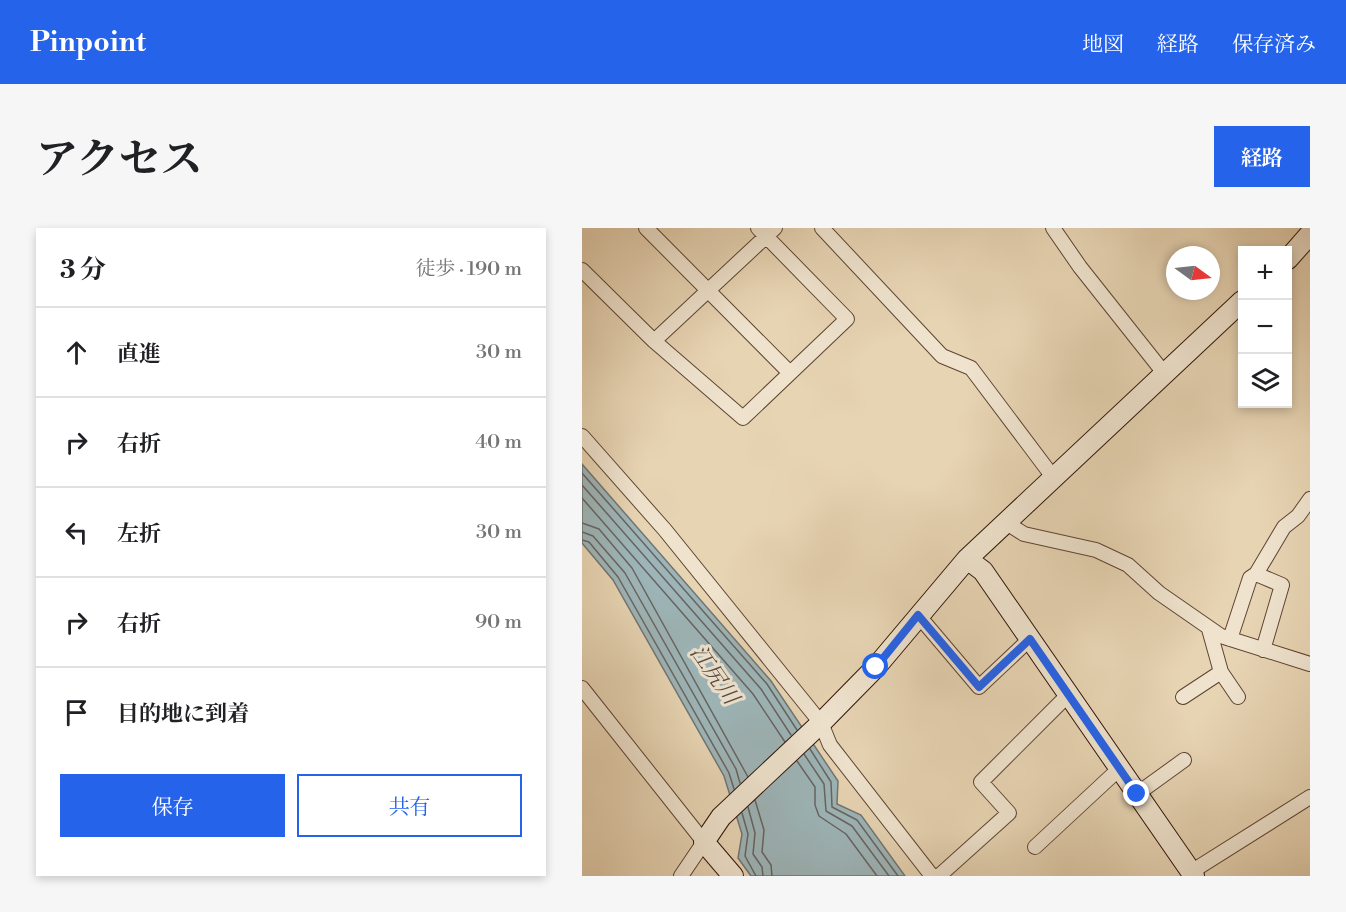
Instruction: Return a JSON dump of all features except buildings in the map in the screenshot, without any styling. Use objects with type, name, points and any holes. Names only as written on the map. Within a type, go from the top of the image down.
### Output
[{"type":"street","points":[[646,228],[790,374]]},
{"type":"street","points":[[822,228],[942,356],[971,368],[1053,477]]},
{"type":"street","points":[[1053,228],[1080,267],[1164,373]]},
{"type":"street","points":[[582,270],[654,341],[743,418],[847,319],[767,231],[709,290],[654,341]]},
{"type":"street","points":[[1292,254],[1310,234]]},
{"type":"street","points":[[681,876],[721,817],[821,723],[876,667],[967,559],[1238,304]]},
{"type":"street","points":[[582,436],[665,530],[821,723],[830,745],[932,876]]},
{"type":"street","points":[[1230,639],[1250,578],[1256,574],[1284,527],[1298,516],[1310,499]]},
{"type":"street","points":[[1005,522],[1024,534],[1096,550],[1128,565],[1159,592],[1209,629],[1230,639],[1310,664]]},
{"type":"street","points":[[967,559],[983,571],[1192,874],[1310,797]]},
{"type":"street","points":[[1256,574],[1282,585],[1263,650]]},
{"type":"street","points":[[918,615],[979,687],[1030,639]]},
{"type":"street","points":[[1209,629],[1221,672],[1238,697]]},
{"type":"street","points":[[1184,697],[1221,672]]},
{"type":"street","points":[[582,688],[733,876]]},
{"type":"street","points":[[939,876],[1009,813],[981,782],[1068,695]]},
{"type":"street","points":[[1137,794],[1184,760]]},
{"type":"street","points":[[1035,847],[1119,769]]},
{"type":"water","name":"江尻川","points":[[582,464],[771,681],[838,781],[837,804],[861,815],[905,876],[751,876],[738,858],[742,834],[724,776],[613,580],[582,543]]},
{"type":"route","points":[[876,667],[918,615],[979,687],[1030,639],[1137,794]]}]
